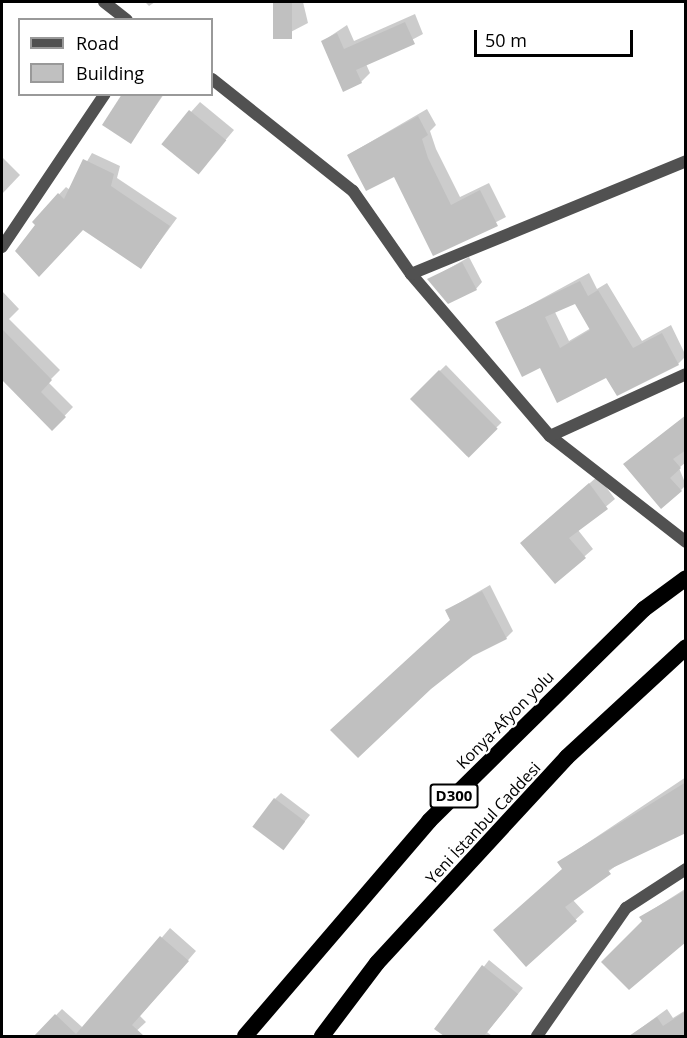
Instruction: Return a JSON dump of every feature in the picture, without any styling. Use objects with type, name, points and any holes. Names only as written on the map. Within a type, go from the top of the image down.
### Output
[{"type":"highway","name":"Konya-Afyon yolu","points":[[245,1036],[429,821],[644,609],[686,579]]},
{"type":"highway","name":"Yeni İstanbul Caddesi","points":[[322,1036],[377,963],[567,757],[686,647]]},
{"type":"street","points":[[104,2],[124,18]]},
{"type":"street","points":[[213,80],[353,191],[411,274],[550,435],[686,542]]},
{"type":"street","points":[[2,247],[104,96]]},
{"type":"street","points":[[411,274],[686,161]]},
{"type":"street","points":[[550,435],[686,374]]},
{"type":"street","points":[[537,1036],[626,908],[686,869]]},
{"type":"building","points":[[273,2],[292,2],[292,39],[273,39]]},
{"type":"building","points":[[405,22],[415,44],[356,70],[362,83],[343,92],[321,41],[337,33],[344,49]]},
{"type":"building","points":[[121,96],[162,96],[131,144],[102,125]]},
{"type":"building","points":[[189,110],[226,140],[199,174],[161,144]]},
{"type":"building","points":[[418,116],[428,135],[422,139],[428,158],[451,205],[480,190],[498,226],[433,256],[394,177],[366,191],[347,155]]},
{"type":"building","points":[[83,159],[114,174],[111,186],[170,226],[141,269],[83,230],[39,277],[15,251],[35,225],[32,222],[58,193],[64,199]]},
{"type":"building","points":[[462,262],[477,290],[448,304],[427,279]]},
{"type":"building","points":[[580,281],[588,296],[598,290],[633,348],[662,333],[679,365],[617,396],[606,378],[557,403],[540,368],[522,377],[495,322]],"holes":[[[575,304],[590,330],[560,348],[545,317]]]},
{"type":"building","points":[[2,329],[52,380],[41,392],[66,417],[52,431],[2,380]]},
{"type":"building","points":[[439,370],[498,429],[469,458],[410,399]]},
{"type":"building","points":[[686,415],[686,450],[673,459],[681,468],[670,478],[682,491],[661,509],[623,464]]},
{"type":"building","points":[[589,483],[608,509],[569,538],[586,558],[555,584],[520,543]]},
{"type":"building","points":[[482,591],[507,639],[473,656],[431,689],[358,758],[330,730],[450,620],[445,610]]},
{"type":"building","points":[[686,782],[686,833],[608,870],[611,874],[565,907],[577,921],[526,967],[493,930],[562,869],[557,862]]},
{"type":"building","points":[[274,798],[305,821],[283,850],[252,827]]},
{"type":"building","points":[[686,890],[686,942],[629,990],[601,962],[642,921],[639,917]]},
{"type":"building","points":[[160,936],[189,961],[132,1025],[144,1036],[34,1036],[55,1014],[76,1034]]},
{"type":"building","points":[[482,965],[518,994],[484,1036],[444,1036],[434,1029]]},
{"type":"building","points":[[686,1011],[686,1036],[629,1036],[657,1017],[663,1026]]}]
